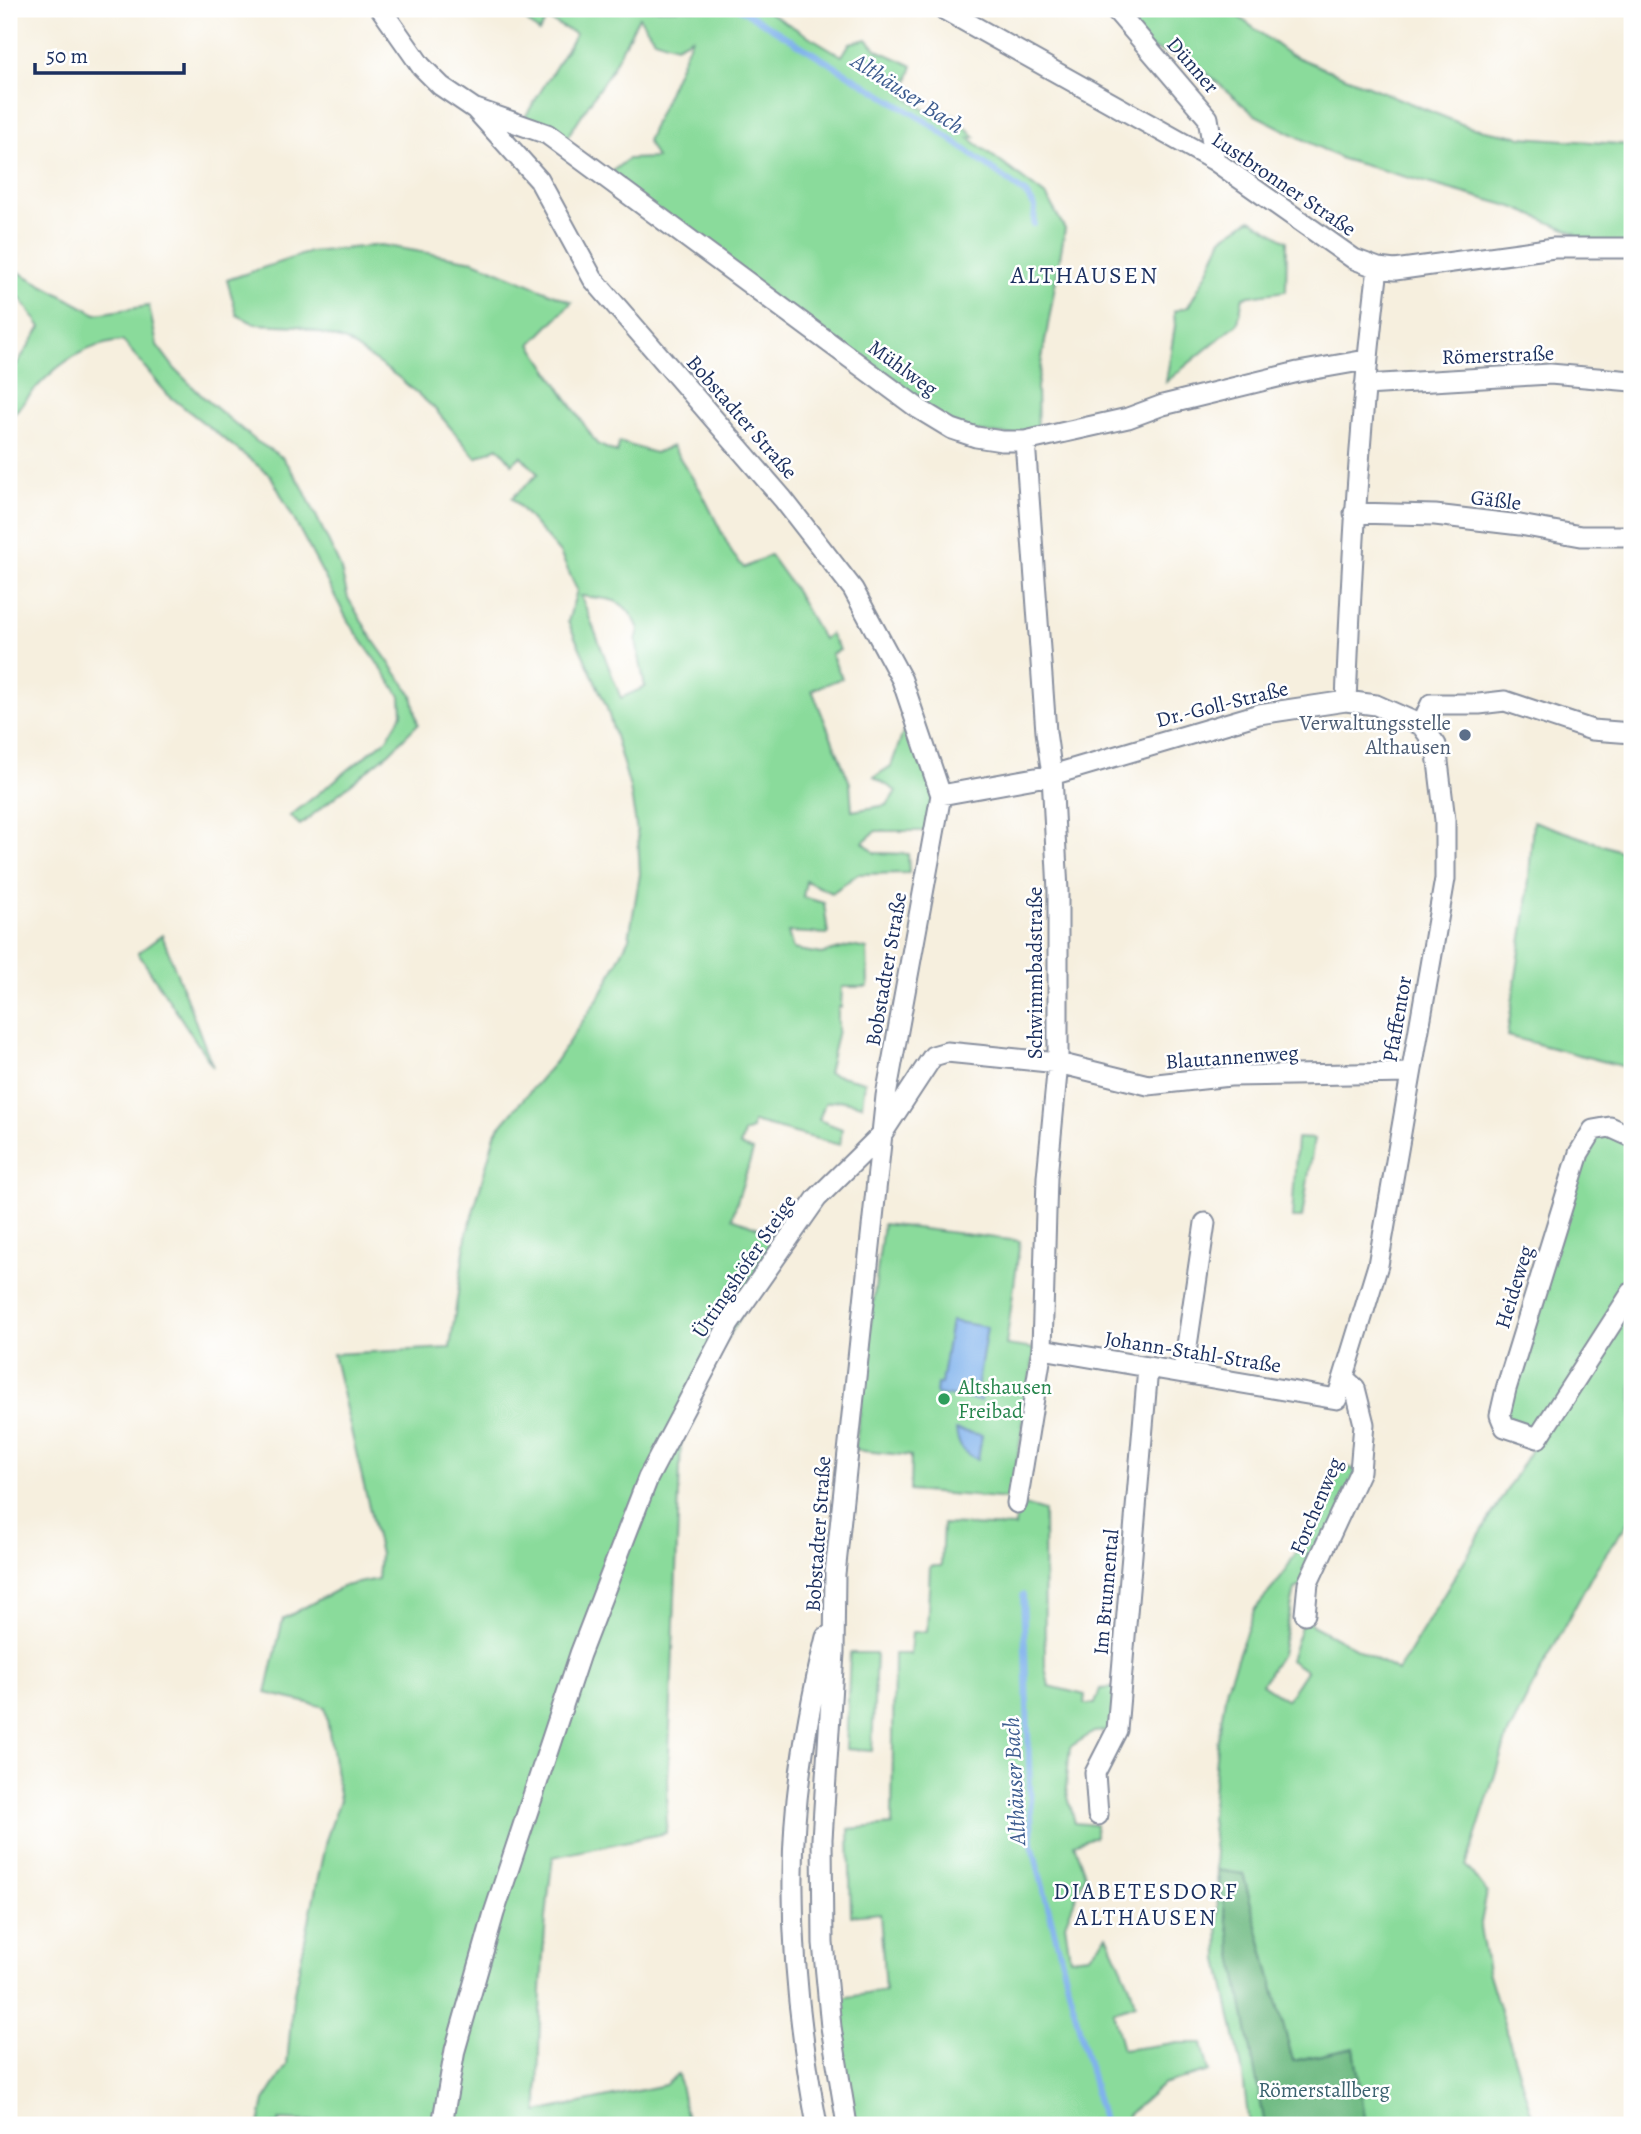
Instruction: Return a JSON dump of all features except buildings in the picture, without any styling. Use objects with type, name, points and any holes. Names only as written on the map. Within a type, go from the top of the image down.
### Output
[{"type":"street","name":"Bobstadter Straße","points":[[381,9],[421,66],[440,86],[475,109],[539,180],[593,279],[783,499],[853,589],[902,680],[941,795],[886,1096],[835,1574],[834,1653],[822,1839],[823,1943],[831,2026],[846,2125]]},
{"type":"street","name":"Lustbronner Straße","points":[[943,9],[1216,161],[1354,260],[1395,270],[1555,248],[1632,248]]},
{"type":"street","name":"Dünner","points":[[1115,9],[1208,118],[1216,161]]},
{"type":"street","name":"Mühlweg","points":[[475,109],[547,134],[936,420],[976,437],[1025,441],[1129,418],[1163,405],[1298,372],[1366,360]]},
{"type":"street","points":[[1378,268],[1366,360],[1354,513],[1346,701],[1376,705],[1421,725],[1431,704],[1505,701],[1632,745]]},
{"type":"street","name":"Römerstraße","points":[[1365,385],[1550,374],[1632,381]]},
{"type":"street","name":"Schwimmbadstraße","points":[[1017,1503],[1042,1349],[1047,1177],[1058,1063],[1058,891],[1052,775],[1046,732],[1025,441]]},
{"type":"street","name":"Gäßle","points":[[1354,513],[1435,515],[1520,525],[1581,536],[1632,536]]},
{"type":"street","name":"Dr.-Goll-Straße","points":[[941,795],[1052,775],[1259,714],[1346,701]]},
{"type":"street","name":"Pfaffentor","points":[[1337,1399],[1378,1265],[1445,878],[1445,820],[1436,745],[1421,725]]},
{"type":"street","points":[[1592,730],[1632,733]]},
{"type":"street","name":"Blautannenweg","points":[[882,1134],[933,1056],[947,1052],[1058,1063],[1148,1085],[1230,1076],[1410,1073]]},
{"type":"street","name":"Heideweg","points":[[1632,1137],[1610,1127],[1593,1130],[1579,1153],[1500,1415],[1505,1427],[1538,1438],[1632,1292]]},
{"type":"street","name":"Üttingshöfer Steige","points":[[442,2125],[455,2050],[494,1913],[580,1654],[648,1478],[729,1324],[817,1198],[882,1134]]},
{"type":"street","points":[[1183,1373],[1205,1223]]},
{"type":"street","name":"Johann-Stahl-Straße","points":[[1042,1349],[1337,1399]]},
{"type":"street","name":"Im Brunnental","points":[[1098,1815],[1096,1773],[1117,1730],[1148,1368]]},
{"type":"street","name":"Forchenweg","points":[[1305,1614],[1308,1583],[1360,1471],[1364,1424],[1355,1388],[1344,1378]]},
{"type":"street","points":[[817,2125],[805,2054],[797,1973],[793,1876],[798,1790],[810,1699],[834,1601]]},
{"type":"green space","points":[[513,9],[763,9],[842,56],[850,43],[867,39],[877,50],[913,66],[903,95],[936,117],[954,115],[975,137],[969,138],[1047,197],[1065,229],[1037,387],[1038,438],[952,429],[605,177],[628,159],[656,158],[647,141],[692,38],[676,46],[654,39],[639,17],[611,70],[562,145],[520,125],[576,34],[547,19],[539,32]]},
{"type":"green space","points":[[1115,9],[1150,9],[1158,16],[1165,9],[1228,9],[1289,54],[1469,127],[1522,137],[1632,145],[1632,257],[1554,248],[1575,233],[1513,207],[1342,159],[1255,115],[1193,62],[1147,47]]},
{"type":"green space","points":[[1251,219],[1287,241],[1286,291],[1243,297],[1238,323],[1166,382],[1175,326],[1174,311],[1188,307],[1222,238]]},
{"type":"green space","points":[[381,245],[474,261],[572,302],[531,344],[597,444],[617,453],[619,442],[655,453],[672,446],[701,491],[732,553],[744,568],[770,555],[793,587],[823,639],[830,634],[840,650],[831,654],[842,678],[812,690],[850,783],[852,811],[887,805],[896,791],[874,777],[891,766],[904,730],[917,724],[941,795],[934,831],[876,831],[863,842],[875,853],[908,854],[909,873],[858,874],[832,893],[806,881],[803,897],[824,903],[828,934],[788,932],[793,949],[821,954],[851,946],[867,949],[868,987],[842,987],[841,1007],[838,1007],[838,1030],[828,1073],[865,1082],[862,1105],[839,1100],[825,1103],[819,1120],[842,1129],[840,1145],[753,1122],[752,1130],[744,1133],[740,1146],[753,1151],[732,1218],[764,1230],[785,1243],[682,1414],[666,1833],[553,1857],[541,1984],[538,2112],[665,2085],[678,2074],[688,2125],[396,2125],[279,2120],[278,2125],[259,2125],[264,2101],[287,2065],[293,1997],[326,1840],[340,1800],[325,1707],[266,1693],[283,1619],[344,1586],[378,1579],[380,1554],[333,1354],[450,1348],[466,1237],[496,1131],[555,1062],[603,991],[629,938],[640,874],[638,838],[630,788],[606,705],[568,622],[577,590],[560,553],[512,498],[538,474],[521,456],[512,464],[498,447],[476,458],[434,408],[398,377],[346,341],[298,326],[255,324],[237,315],[227,280],[310,252]],"holes":[[[581,596],[617,602],[629,611],[639,629],[636,641],[645,687],[621,698]]]},
{"type":"green space","points":[[9,267],[96,314],[149,306],[157,345],[175,369],[202,396],[256,441],[282,457],[302,486],[340,566],[348,598],[373,640],[412,695],[418,724],[389,753],[300,825],[290,816],[387,739],[402,714],[401,697],[348,621],[271,476],[167,394],[123,341],[104,344],[72,358],[45,379],[9,420],[9,376],[41,327],[20,298],[9,291]]},
{"type":"green space","points":[[1533,821],[1632,855],[1632,1069],[1507,1036],[1527,905]]},
{"type":"green space","points":[[162,935],[213,1067],[138,953]]},
{"type":"green space","points":[[1593,1130],[1632,1137],[1632,1516],[1595,1570],[1507,1737],[1466,1866],[1487,1892],[1480,1928],[1488,1971],[1533,2119],[1538,2125],[1366,2125],[1354,2048],[1293,2061],[1243,1874],[1265,2125],[1249,2125],[1242,2069],[1219,1960],[1217,1870],[1211,1818],[1217,1744],[1227,1686],[1254,1610],[1281,1578],[1319,1513],[1339,1465],[1360,1471],[1308,1583],[1295,1589],[1281,1654],[1262,1684],[1287,1700],[1306,1671],[1290,1660],[1305,1614],[1312,1625],[1398,1671],[1538,1438],[1500,1415]]},
{"type":"green space","points":[[1297,1138],[1314,1139],[1302,1218],[1292,1218]]},
{"type":"green space","name":"Altshausen Freibad","points":[[883,1224],[1020,1241],[1006,1345],[1035,1349],[1011,1499],[910,1491],[911,1456],[855,1450]]},
{"type":"green space","points":[[1017,1503],[1044,1511],[1045,1667],[1049,1686],[1085,1695],[1084,1704],[1095,1704],[1100,1689],[1121,1687],[1117,1730],[1094,1732],[1070,1747],[1066,1789],[1075,1823],[1096,1825],[1096,1836],[1074,1844],[1085,1874],[1065,1924],[1070,1958],[1089,1956],[1107,1935],[1130,1986],[1135,2004],[1113,2012],[1123,2050],[1173,2043],[1202,2043],[1209,2071],[1162,2085],[1127,2116],[1128,2125],[847,2125],[829,2000],[885,1991],[880,1913],[851,1916],[849,1829],[892,1825],[894,1654],[910,1654],[912,1632],[927,1632],[930,1566],[941,1566],[943,1524],[1015,1527]]},
{"type":"green space","points":[[850,1653],[876,1653],[872,1751],[846,1749]]},
{"type":"green space","name":"Römerstallberg","points":[[1217,1870],[1243,1874],[1293,2061],[1354,2048],[1366,2125],[1265,2125]]},
{"type":"water","points":[[951,1321],[987,1327],[977,1389],[983,1390],[981,1401],[936,1394],[937,1384],[941,1384]]},
{"type":"water","points":[[956,1430],[982,1435],[978,1459],[962,1449]]},
{"type":"waterway","name":"Althäuser Bach","points":[[740,9],[927,122],[1026,194],[1035,207],[1034,224]]},
{"type":"waterway","name":"Althäuser Bach","points":[[1023,1595],[1032,1844],[1104,2125]]},
{"type":"place","name":"Verwaltungsstelle Althausen","points":[[1465,735]]},
{"type":"place","name":"Altshausen Freibad","points":[[944,1399]]},
{"type":"district","name":"ALTHAUSEN","points":[[1085,275]]},
{"type":"district","name":"DIABETESDORF ALTHAUSEN","points":[[1146,1904]]}]
